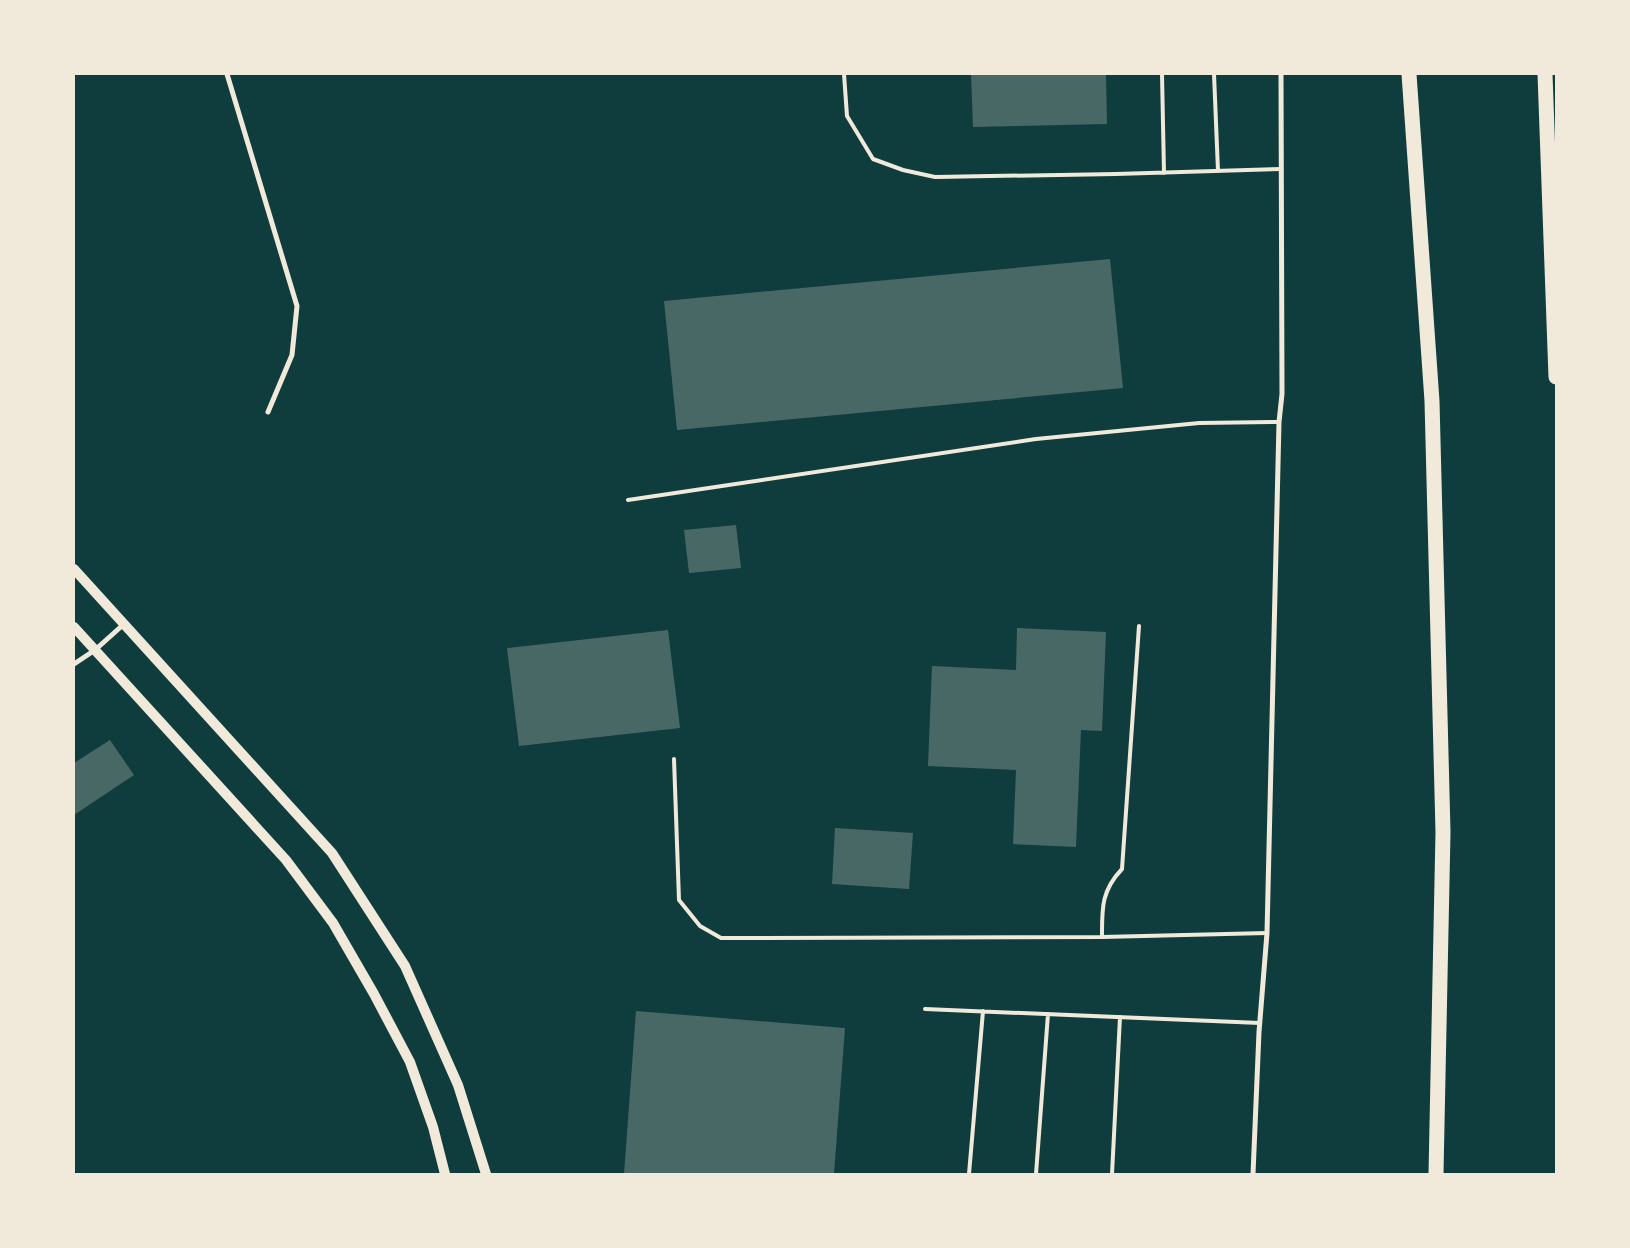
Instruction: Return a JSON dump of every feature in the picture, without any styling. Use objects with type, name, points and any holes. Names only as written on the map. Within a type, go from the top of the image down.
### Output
[{"type":"highway","points":[[1409,74],[1432,401],[1443,832],[1436,1174]]},
{"type":"highway","points":[[1545,74],[1556,377]]},
{"type":"main road","points":[[74,569],[332,853],[405,966],[458,1085],[486,1174]]},
{"type":"main road","points":[[74,627],[286,860],[332,923],[374,994],[410,1062],[445,1174]]},
{"type":"street","points":[[227,74],[297,306],[292,355],[268,412]]},
{"type":"street","points":[[1253,1174],[1260,1023],[1267,932],[1279,422],[1282,394],[1281,74]]},
{"type":"street","points":[[74,664],[95,650],[124,624]]},
{"type":"lane","points":[[844,74],[848,116],[873,159],[903,170],[935,177],[1281,169]]},
{"type":"lane","points":[[1162,74],[1164,173]]},
{"type":"lane","points":[[1214,74],[1218,171]]},
{"type":"lane","points":[[628,500],[1036,439],[1198,423],[1279,422]]},
{"type":"lane","points":[[1102,938],[1102,903],[1114,878],[1122,869],[1139,626]]},
{"type":"lane","points":[[674,759],[679,900],[700,926],[722,938],[1102,938],[1267,932]]},
{"type":"lane","points":[[925,1010],[1260,1023]]},
{"type":"lane","points":[[969,1174],[983,1012]]},
{"type":"lane","points":[[1036,1174],[1048,1014]]},
{"type":"lane","points":[[1112,1174],[1120,1017]]},
{"type":"building","points":[[971,74],[1106,74],[1107,124],[973,127]]},
{"type":"building","points":[[1110,259],[1123,388],[677,430],[664,301]]},
{"type":"building","points":[[736,525],[741,568],[689,573],[684,530]]},
{"type":"building","points":[[1017,628],[1106,632],[1102,731],[1081,730],[1076,847],[1013,844],[1016,770],[928,766],[932,666],[1016,670]]},
{"type":"building","points":[[668,630],[680,728],[519,746],[507,648]]},
{"type":"building","points":[[110,740],[134,775],[74,815],[74,763]]},
{"type":"building","points":[[835,828],[913,833],[909,889],[832,884]]},
{"type":"building","points":[[636,1011],[845,1028],[834,1174],[624,1174]]}]
